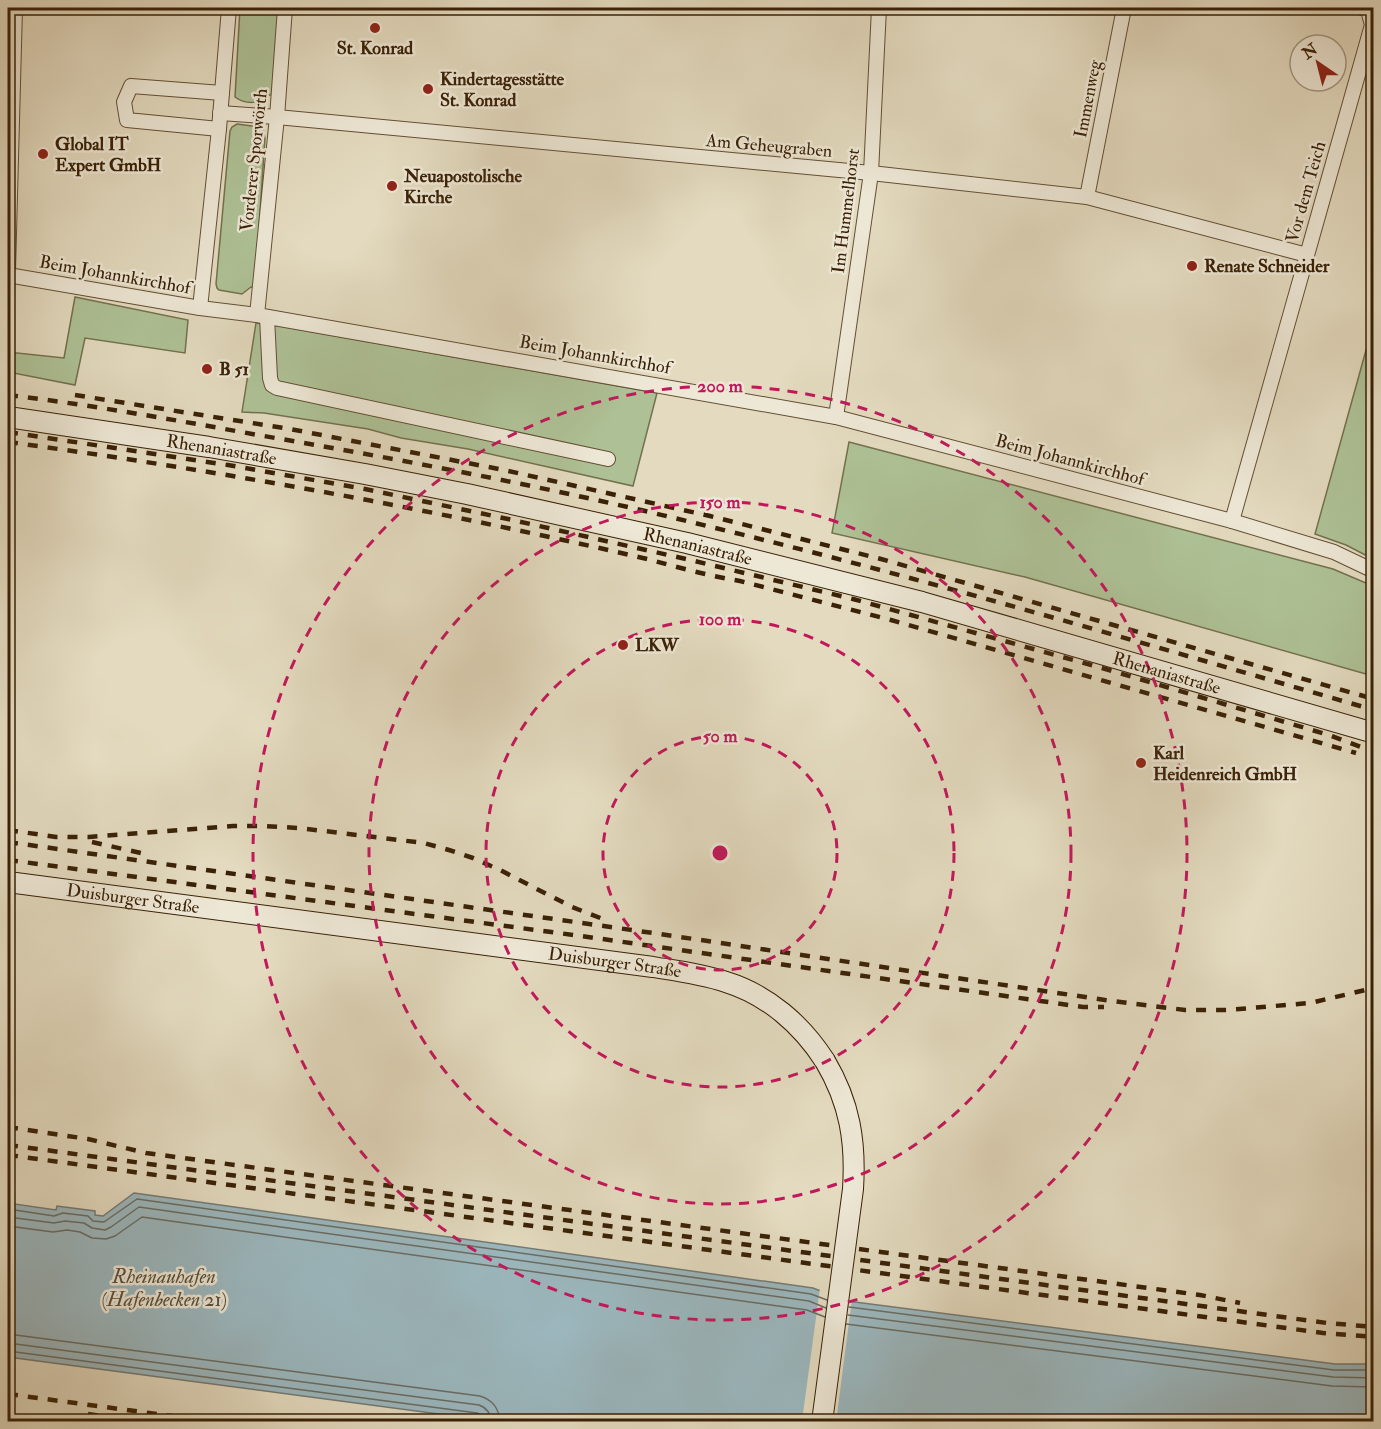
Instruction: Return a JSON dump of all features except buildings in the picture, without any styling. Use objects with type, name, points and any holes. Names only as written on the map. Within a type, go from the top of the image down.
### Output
[{"type":"street","points":[[8,273],[15,8]]},
{"type":"street","points":[[200,308],[229,8]]},
{"type":"street","name":"Vorderer Sporwörth","points":[[285,8],[262,316],[272,384],[277,388],[608,459]]},
{"type":"street","name":"Im Hummelhorst","points":[[836,417],[871,173],[879,8]]},
{"type":"street","name":"Immenweg","points":[[1088,197],[1124,8]]},
{"type":"street","name":"Vor dem Teich","points":[[1232,521],[1372,25],[1365,9]]},
{"type":"street","points":[[219,129],[127,120],[124,102],[131,86],[222,93]]},
{"type":"street","name":"Am Geheugraben","points":[[220,112],[871,173],[1088,197],[1307,255]]},
{"type":"street","name":"Beim Johannkirchhof","points":[[8,273],[836,417],[1232,521],[1334,552],[1374,571]]},
{"type":"street","name":"Rhenaniastraße","points":[[8,417],[209,447],[376,477],[467,494],[676,540],[922,602],[1374,733]]},
{"type":"street","name":"Duisburger Straße","points":[[8,882],[642,966],[708,977],[740,987],[783,1012],[809,1038],[836,1079],[849,1118],[853,1141],[855,1166],[853,1190],[822,1422]]},
{"type":"green space","points":[[240,8],[282,8],[273,95],[268,95],[257,102],[248,102],[235,97]]},
{"type":"green space","points":[[237,124],[263,129],[265,138],[255,288],[251,287],[242,294],[219,290],[216,284],[230,131]]},
{"type":"green space","points":[[75,297],[188,320],[185,353],[85,338],[75,385],[8,372],[8,352],[64,358]]},
{"type":"green space","points":[[256,323],[657,393],[633,486],[468,449],[401,438],[368,429],[264,413],[242,412]]},
{"type":"green space","points":[[1373,325],[1373,559],[1346,545],[1315,534]]},
{"type":"green space","points":[[849,442],[1333,569],[1373,586],[1373,676],[1025,577],[832,533]]},
{"type":"water","name":"Rheinauhafen (Hafenbecken 21)","points":[[134,1193],[813,1288],[847,1301],[1335,1364],[1373,1364],[1374,1421],[499,1422],[8,1357],[8,1203],[56,1210],[57,1206],[95,1211],[95,1215],[103,1216]]},
{"type":"pier","points":[[820,1288],[852,1299],[836,1422],[802,1421]]},
{"type":"railway","points":[[8,395],[133,413],[371,455],[484,476],[651,513],[958,591],[1374,710]]},
{"type":"railway","points":[[75,395],[290,429],[504,470],[710,516],[881,559],[1374,699]]},
{"type":"railway","points":[[8,432],[228,465],[365,489],[686,559],[853,599],[1102,668],[1329,735],[1374,752]]},
{"type":"railway","points":[[8,442],[141,461],[341,495],[623,553],[891,620],[1356,753]]},
{"type":"railway","points":[[8,830],[56,837],[89,837],[233,826],[263,826],[424,843],[473,858],[572,907],[608,921]]},
{"type":"railway","points":[[8,842],[1185,1010],[1227,1010],[1310,1003],[1374,988]]},
{"type":"railway","points":[[92,842],[141,853]]},
{"type":"railway","points":[[8,860],[581,936],[1083,1007],[1104,1007]]},
{"type":"railway","points":[[8,1127],[88,1139],[146,1153],[1200,1295],[1240,1303]]},
{"type":"railway","points":[[8,1145],[1327,1323],[1374,1327]]},
{"type":"railway","points":[[8,1155],[1323,1333],[1374,1337]]},
{"type":"railway","points":[[8,1394],[216,1422]]},
{"type":"railway","points":[[88,1414],[139,1422]]},
{"type":"place","name":"St. Konrad","points":[[375,28]]},
{"type":"place","name":"Kindertagesstätte St. Konrad","points":[[428,89]]},
{"type":"place","name":"Global IT Expert GmbH","points":[[43,154]]},
{"type":"place","name":"Neuapostolische Kirche","points":[[392,186]]},
{"type":"place","name":"Renate Schneider","points":[[1192,266]]},
{"type":"place","name":"B 51","points":[[207,369]]},
{"type":"place","name":"LKW","points":[[623,645]]},
{"type":"place","name":"Karl Heidenreich GmbH","points":[[1141,763]]}]
